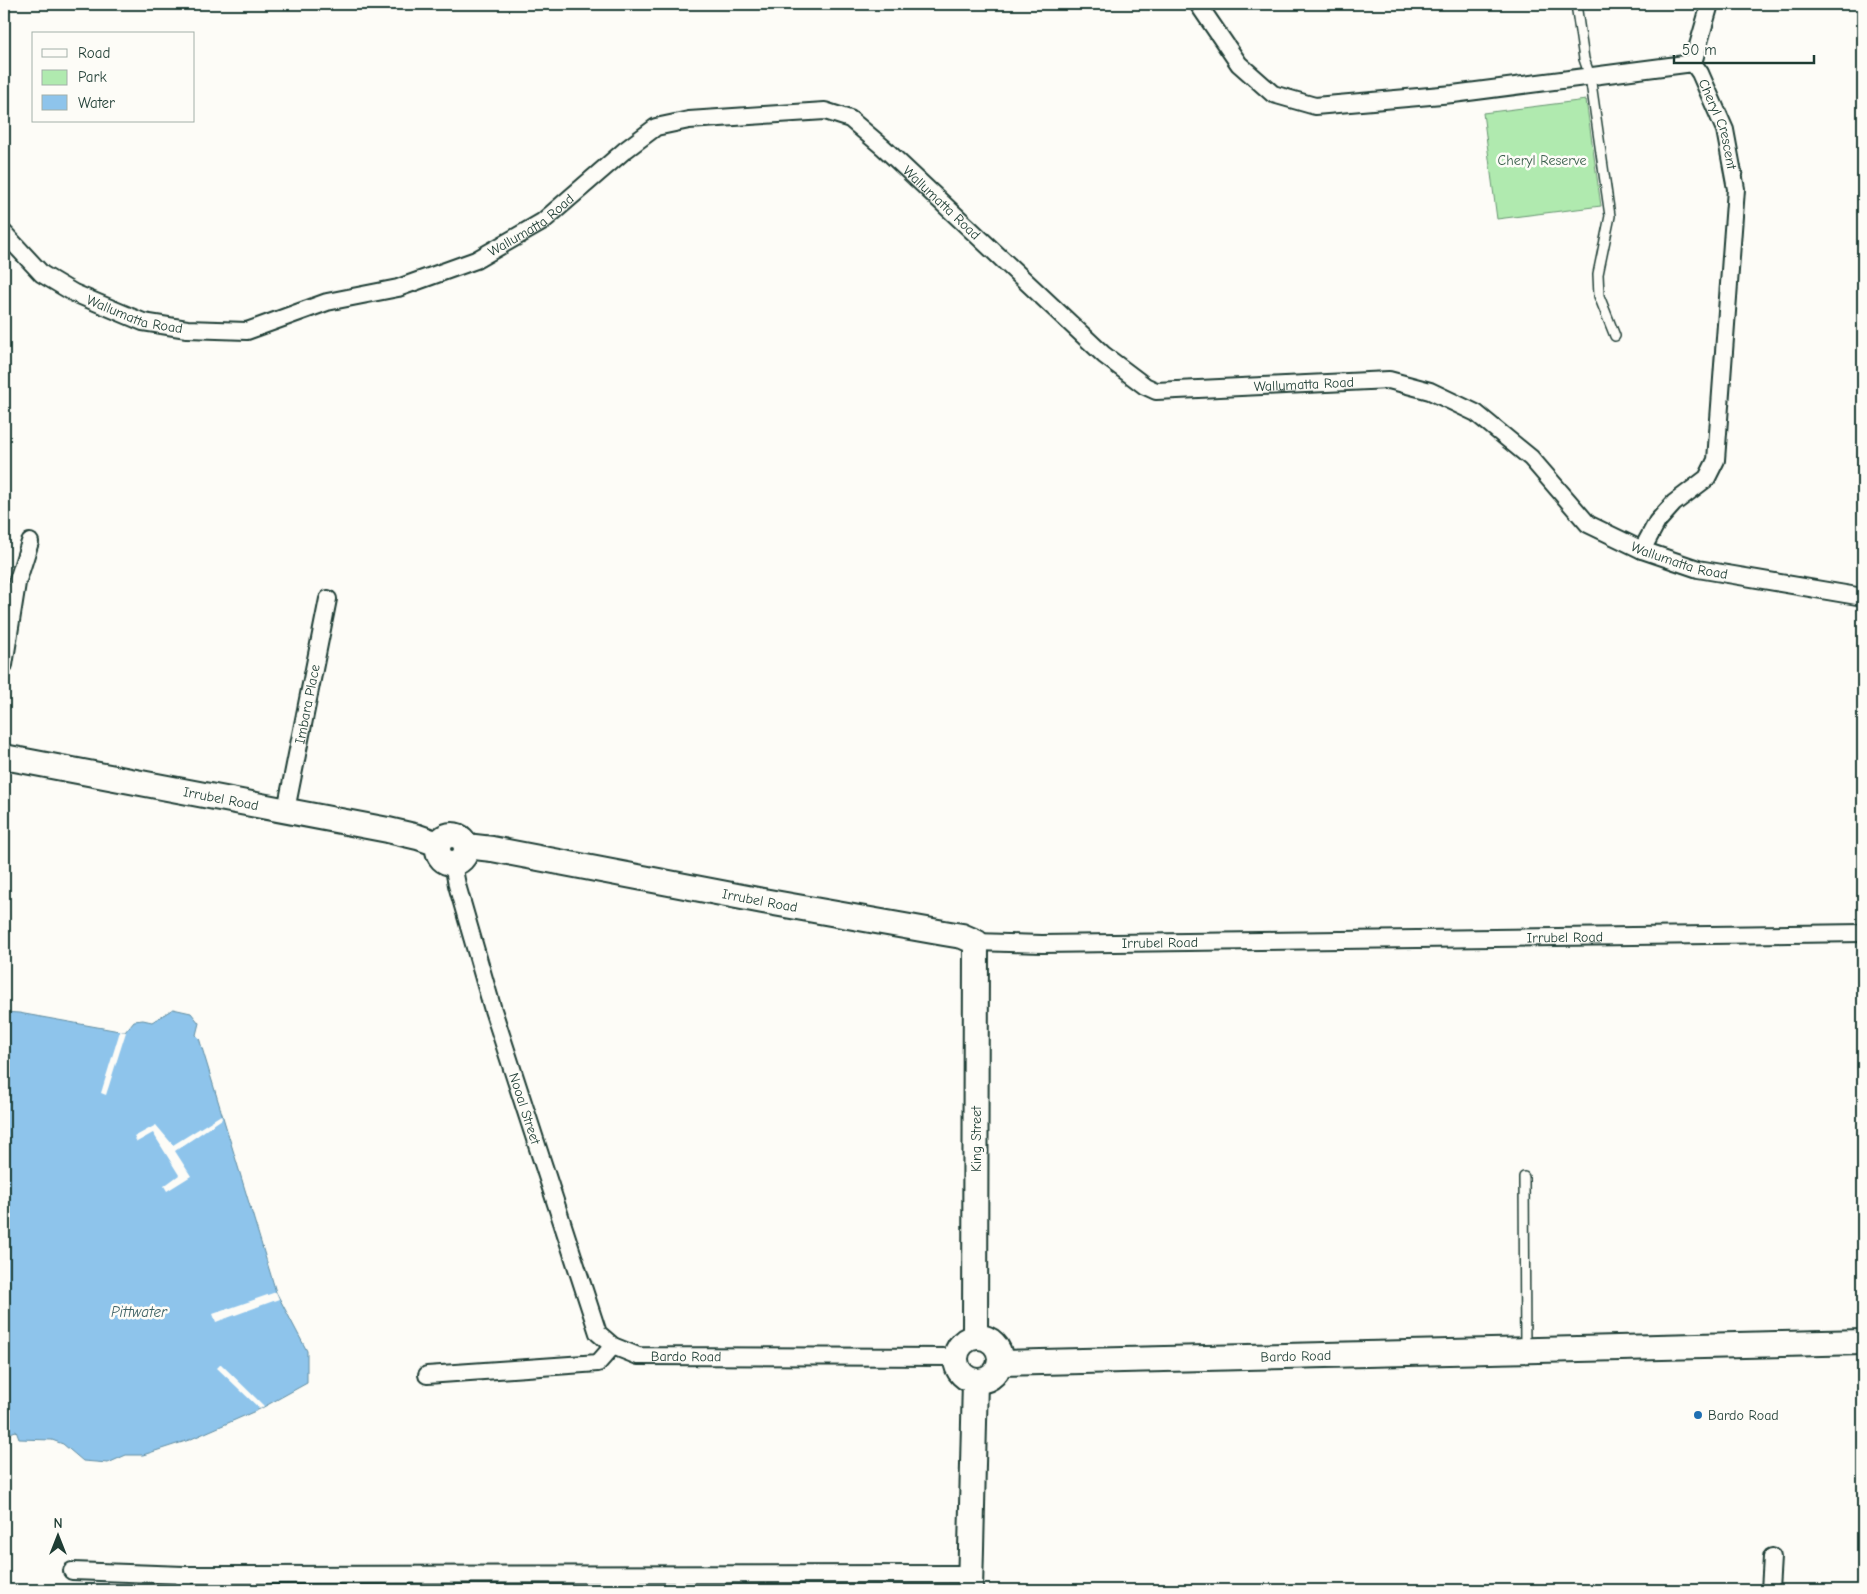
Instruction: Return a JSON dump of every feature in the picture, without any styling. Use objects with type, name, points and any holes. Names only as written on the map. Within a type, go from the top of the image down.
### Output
[{"type":"street","name":"Cheryl Crescent","points":[[1198,4],[1239,64],[1273,94],[1315,106],[1454,94],[1693,63],[1700,73],[1725,130],[1736,189],[1716,460],[1707,478],[1674,503],[1657,522],[1642,550]]},
{"type":"street","points":[[1693,63],[1710,4]]},
{"type":"street","name":"Wallumatta Road","points":[[4,233],[42,274],[74,293],[143,322],[187,329],[247,330],[327,302],[398,288],[476,260],[542,222],[624,151],[656,127],[689,120],[825,111],[850,119],[884,148],[1104,355],[1156,392],[1389,380],[1430,391],[1476,413],[1531,458],[1588,524],[1642,550],[1698,569],[1863,597]]},
{"type":"street","points":[[4,665],[17,583],[30,542]]},
{"type":"street","name":"Imbara Place","points":[[286,810],[328,599]]},
{"type":"street","name":"Irrubel Road","points":[[4,757],[418,836],[438,844],[439,856],[446,863],[460,855],[492,849],[953,934],[976,942],[1042,944],[1863,933]]},
{"type":"street","name":"Nooal Street","points":[[460,855],[457,885],[493,1010],[598,1333],[613,1346]]},
{"type":"street","name":"King Street","points":[[976,942],[976,1337]]},
{"type":"street","points":[[976,1337],[991,1341],[996,1346],[1001,1358],[994,1375],[988,1380],[975,1381],[963,1376],[958,1369],[956,1357],[961,1345],[976,1337]]},
{"type":"street","name":"Bardo Road","points":[[1000,1363],[1863,1342]]},
{"type":"street","points":[[427,1375],[598,1363],[613,1346]]},
{"type":"street","name":"Bardo Road","points":[[613,1346],[638,1356],[956,1357]]},
{"type":"street","points":[[72,1571],[184,1583],[970,1582],[975,1381]]},
{"type":"street","points":[[1770,1590],[1772,1557]]},
{"type":"lane","points":[[1576,4],[1584,59],[1590,76],[1610,216],[1598,274],[1599,296],[1615,336]]},
{"type":"lane","points":[[1524,1177],[1525,1350]]},
{"type":"green space","name":"Cheryl Reserve","points":[[1586,100],[1601,206],[1497,219],[1483,113]]},
{"type":"water","name":"Pittwater","points":[[173,1009],[191,1013],[199,1023],[196,1035],[199,1038],[276,1292],[307,1351],[307,1383],[260,1409],[189,1440],[143,1455],[126,1455],[108,1463],[83,1461],[63,1444],[52,1440],[19,1439],[16,1431],[4,1435],[4,1012],[125,1032],[134,1021],[152,1022]]},
{"type":"pier","points":[[120,1031],[126,1032],[106,1095],[101,1093]]},
{"type":"pier","points":[[221,1115],[222,1119],[175,1151],[191,1176],[167,1191],[164,1186],[179,1175],[153,1133],[137,1142],[134,1137],[156,1125],[173,1145]]},
{"type":"pier","points":[[276,1292],[279,1299],[216,1322],[213,1314]]},
{"type":"pier","points":[[221,1364],[264,1406],[260,1409],[217,1368]]},
{"type":"place","name":"Bardo Road","points":[[1698,1415]]}]
